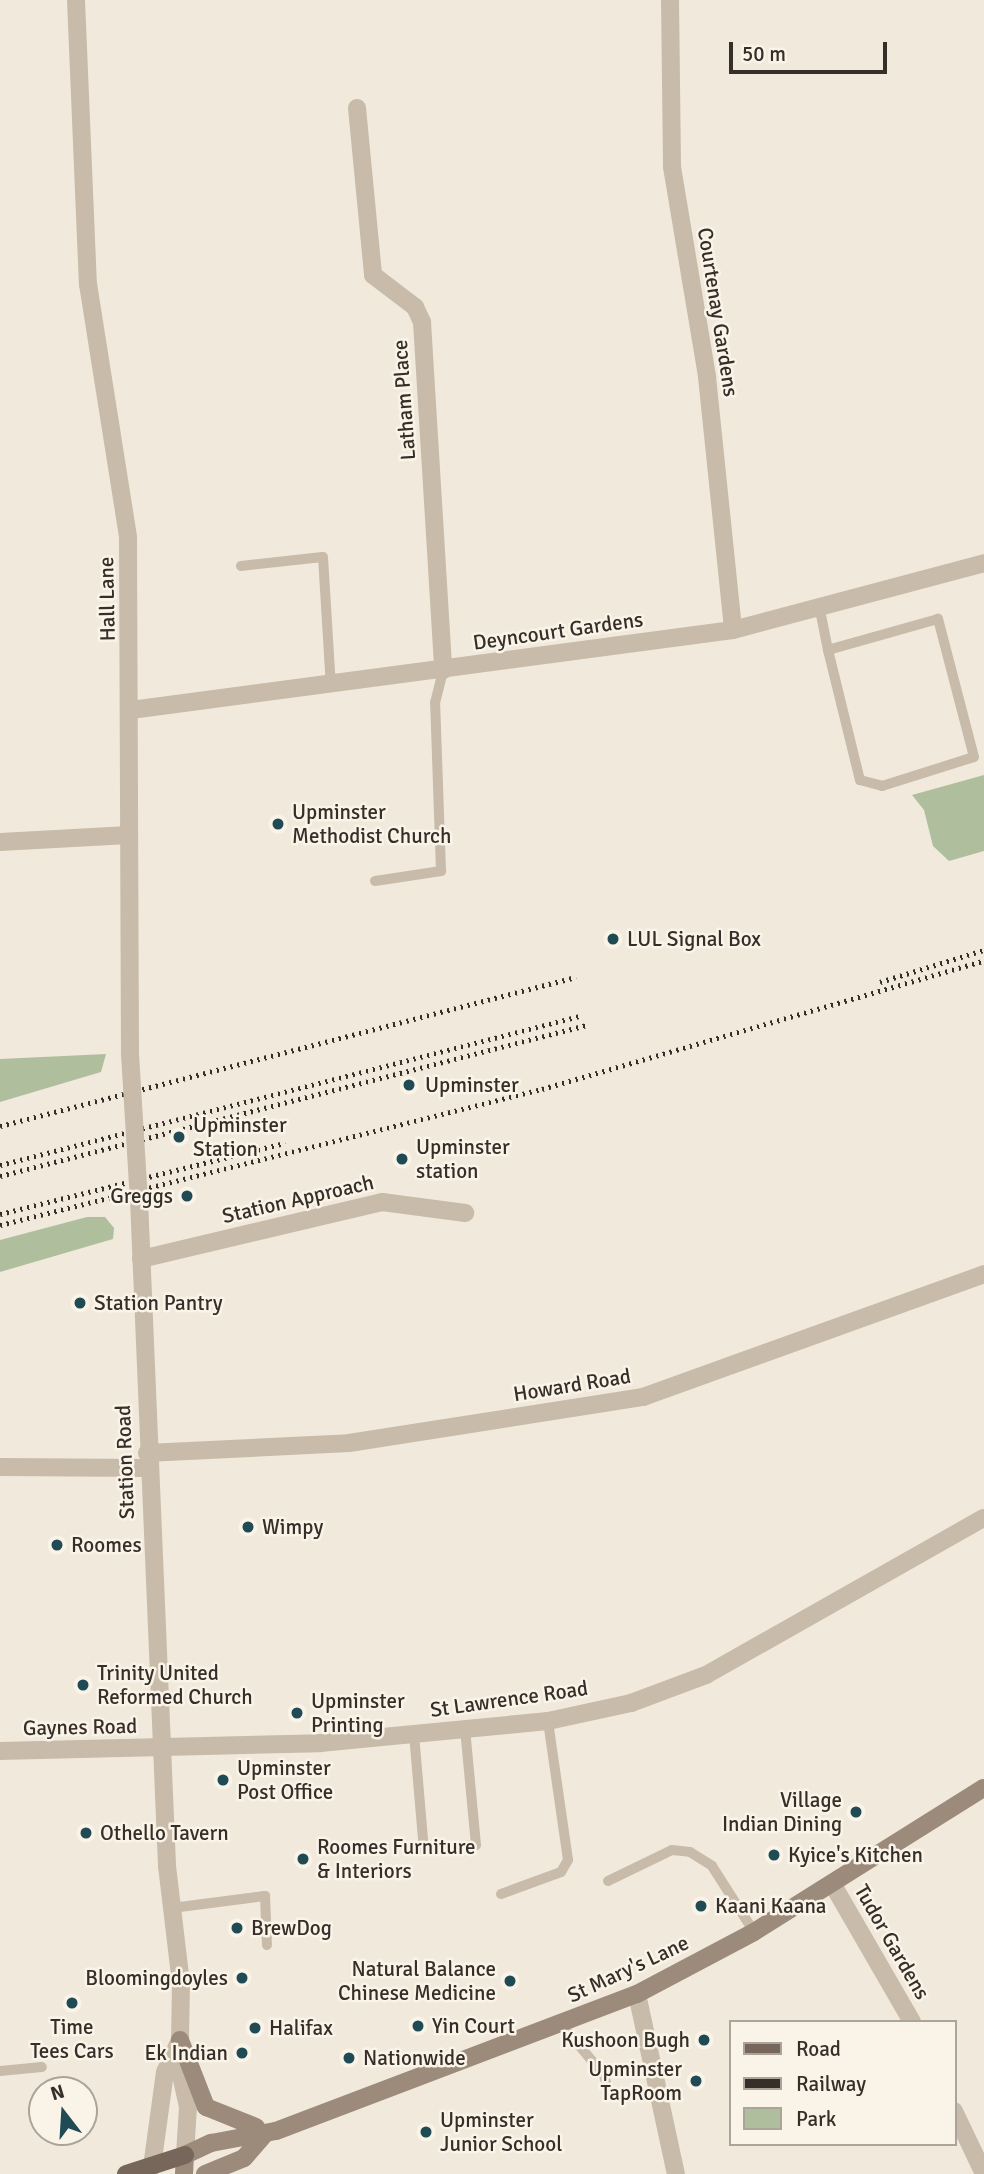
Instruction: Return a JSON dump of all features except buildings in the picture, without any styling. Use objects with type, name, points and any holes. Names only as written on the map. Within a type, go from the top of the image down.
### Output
[{"type":"main road","name":"St Mary's Lane","points":[[126,2174],[152,2170],[236,2135],[270,2133],[636,1994],[754,1932],[984,1788]]},
{"type":"main road","points":[[178,2049],[206,2107],[233,2123],[270,2133]]},
{"type":"main road","name":"St Mary's Lane","points":[[205,2174],[244,2158],[270,2133]]},
{"type":"main road","points":[[184,2174],[185,2155]]},
{"type":"street","name":"Hall Lane","points":[[75,0],[88,284],[128,537],[131,710],[130,1054],[139,1200]]},
{"type":"street","name":"Courtenay Gardens","points":[[670,0],[672,167],[707,377],[733,630]]},
{"type":"street","name":"Latham Place","points":[[357,107],[373,275],[415,307],[422,322],[443,670]]},
{"type":"street","name":"Deyncourt Gardens","points":[[131,710],[331,687],[733,630],[820,610],[984,563]]},
{"type":"street","points":[[0,842],[129,835]]},
{"type":"street","name":"Station Road","points":[[139,1200],[147,1461],[161,1748],[178,2049],[188,2107],[185,2155]]},
{"type":"street","name":"Station Approach","points":[[141,1259],[382,1202],[465,1213]]},
{"type":"street","name":"Howard Road","points":[[0,1467],[147,1461],[349,1443],[643,1397],[984,1273]]},
{"type":"street","name":"St Lawrence Road","points":[[161,1748],[414,1734],[548,1721],[631,1703],[706,1675],[984,1518]]},
{"type":"street","name":"Gaynes Road","points":[[0,1751],[161,1748]]},
{"type":"street","name":"Tudor Gardens","points":[[833,1885],[911,2020]]},
{"type":"street","points":[[636,1994],[676,2174]]},
{"type":"street","name":"Station Road","points":[[152,2170],[165,2072],[178,2049]]},
{"type":"street","points":[[956,2115],[984,2174]]},
{"type":"lane","points":[[242,566],[323,557],[331,687]]},
{"type":"lane","points":[[820,610],[828,650],[860,779],[867,786],[974,757],[938,619],[828,650]]},
{"type":"lane","points":[[375,881],[441,871],[435,703],[443,670]]},
{"type":"lane","points":[[501,1894],[561,1872],[568,1860],[548,1721]]},
{"type":"lane","points":[[414,1734],[424,1850],[476,1845],[465,1729]]},
{"type":"lane","points":[[608,1881],[672,1850],[690,1852],[712,1866],[754,1932]]},
{"type":"lane","points":[[172,1908],[265,1896],[267,1945]]},
{"type":"lane","points":[[561,2024],[604,2075],[607,2087]]},
{"type":"lane","points":[[0,2071],[42,2067]]},
{"type":"green space","points":[[984,775],[984,851],[949,861],[933,846],[924,810],[912,795]]},
{"type":"green space","points":[[106,1054],[101,1072],[0,1102],[0,1059]]},
{"type":"green space","points":[[87,1217],[105,1217],[114,1228],[113,1239],[0,1272],[0,1240]]},
{"type":"railway","points":[[880,982],[984,950]]},
{"type":"railway","points":[[0,1225],[542,1089],[984,961]]},
{"type":"railway","points":[[0,1126],[576,977]]},
{"type":"railway","points":[[0,1165],[580,1016]]},
{"type":"railway","points":[[0,1176],[587,1025]]},
{"type":"railway","points":[[0,1214],[285,1143]]},
{"type":"place","name":"Upminster Methodist Church","points":[[278,824]]},
{"type":"place","name":"LUL Signal Box","points":[[613,939]]},
{"type":"place","name":"Upminster","points":[[409,1085]]},
{"type":"place","name":"Upminster Station","points":[[179,1137]]},
{"type":"place","name":"Upminster station","points":[[402,1159]]},
{"type":"place","name":"Greggs","points":[[187,1196]]},
{"type":"place","name":"Station Pantry","points":[[80,1303]]},
{"type":"place","name":"Wimpy","points":[[248,1527]]},
{"type":"place","name":"Roomes","points":[[57,1545]]},
{"type":"place","name":"Trinity United Reformed Church","points":[[83,1685]]},
{"type":"place","name":"Upminster Printing","points":[[297,1713]]},
{"type":"place","name":"Upminster Post Office","points":[[223,1780]]},
{"type":"place","name":"Village Indian Dining","points":[[856,1812]]},
{"type":"place","name":"Othello Tavern","points":[[86,1833]]},
{"type":"place","name":"Kyice's Kitchen","points":[[774,1855]]},
{"type":"place","name":"Roomes Furniture & Interiors","points":[[303,1859]]},
{"type":"place","name":"Kaani Kaana","points":[[701,1906]]},
{"type":"place","name":"BrewDog","points":[[237,1928]]},
{"type":"place","name":"Bloomingdoyles","points":[[242,1978]]},
{"type":"place","name":"Natural Balance Chinese Medicine","points":[[510,1981]]},
{"type":"place","name":"Time Tees Cars","points":[[72,2003]]},
{"type":"place","name":"Yin Court","points":[[418,2026]]},
{"type":"place","name":"Halifax","points":[[255,2028]]},
{"type":"place","name":"Kushoon Bugh","points":[[704,2040]]},
{"type":"place","name":"Ek Indian","points":[[242,2053]]},
{"type":"place","name":"Nationwide","points":[[349,2058]]},
{"type":"place","name":"Upminster TapRoom","points":[[696,2081]]},
{"type":"place","name":"Upminster Junior School","points":[[426,2132]]}]
